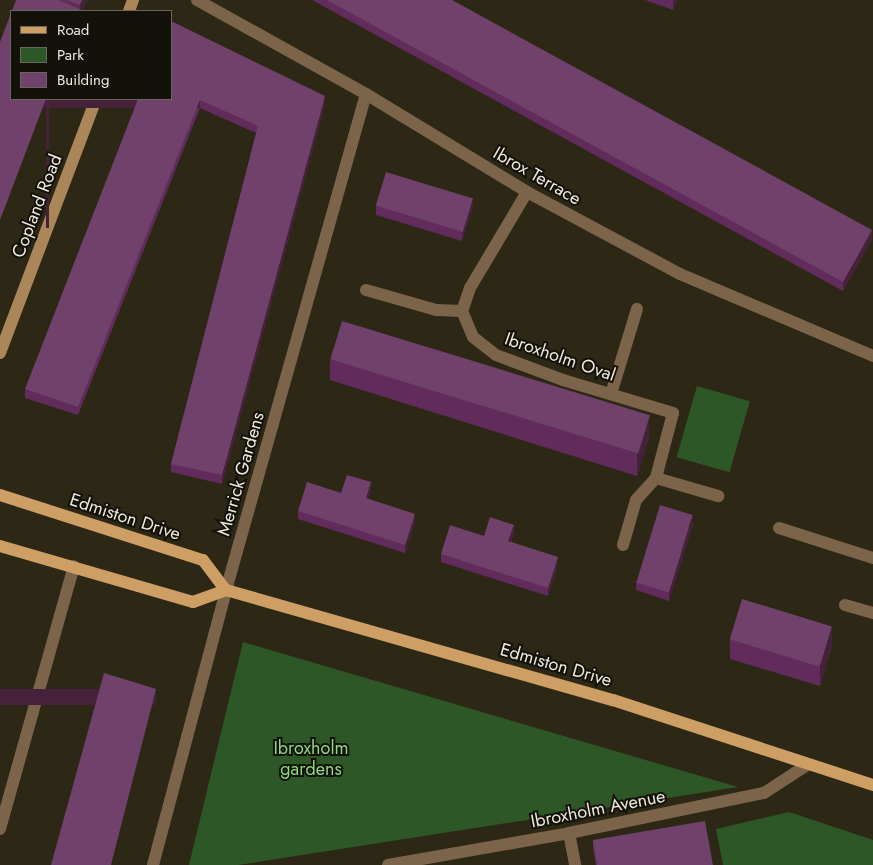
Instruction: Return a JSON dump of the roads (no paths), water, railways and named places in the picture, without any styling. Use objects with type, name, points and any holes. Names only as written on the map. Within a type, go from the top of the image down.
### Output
[{"type":"main road","name":"Edmiston Drive","points":[[0,496],[204,560],[226,590],[614,700],[807,765],[873,785]]},
{"type":"main road","points":[[0,546],[74,566],[192,602],[226,590]]},
{"type":"street","name":"Ibrox Terrace","points":[[197,0],[366,94],[527,192],[680,274],[873,356]]},
{"type":"street","name":"Merrick Gardens","points":[[153,865],[226,590],[366,94]]},
{"type":"street","name":"Copland Road","points":[[0,353],[96,100]]},
{"type":"street","points":[[366,290],[436,310],[462,311],[470,288],[527,192]]},
{"type":"street","points":[[611,394],[637,309]]},
{"type":"street","name":"Ibroxholm Oval","points":[[462,311],[473,337],[496,355],[611,394],[673,412],[656,478],[636,500],[623,545]]},
{"type":"street","points":[[656,478],[718,496]]},
{"type":"street","points":[[780,528],[873,558]]},
{"type":"street","points":[[0,829],[74,566]]},
{"type":"street","points":[[845,605],[873,613]]},
{"type":"street","name":"Ibroxholm Avenue","points":[[388,865],[569,833],[764,793],[807,765]]},
{"type":"street","points":[[569,833],[575,865]]},
{"type":"park label","name":"Ibroxholm gardens","points":[[311,760]]}]
